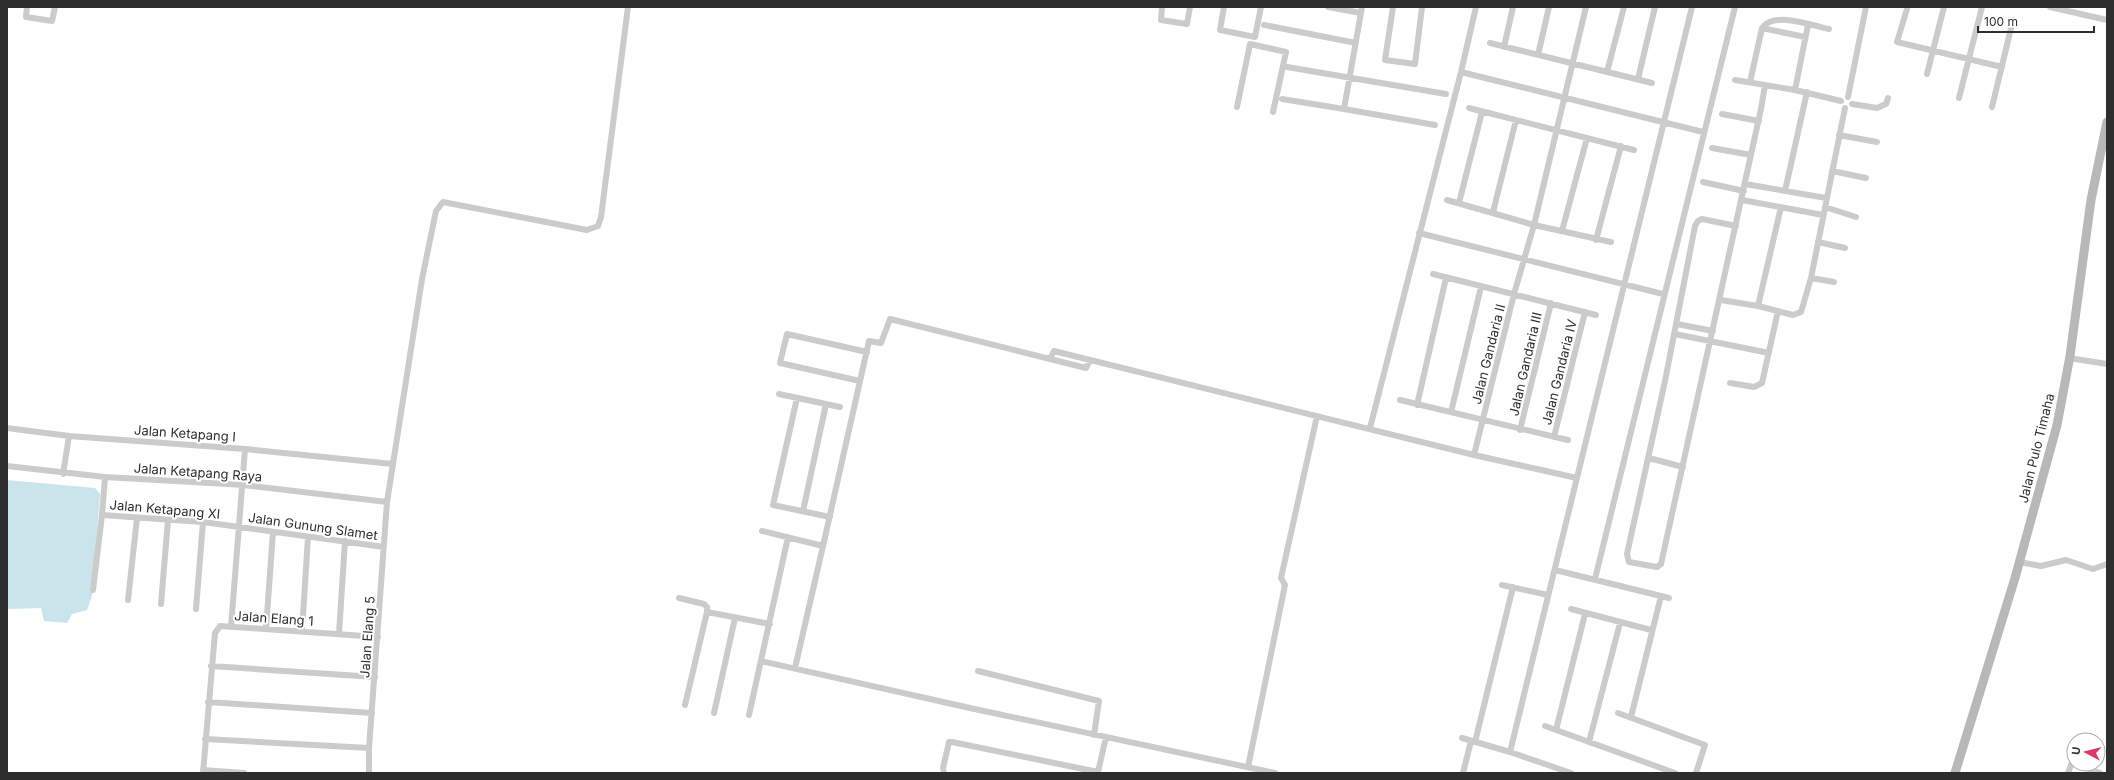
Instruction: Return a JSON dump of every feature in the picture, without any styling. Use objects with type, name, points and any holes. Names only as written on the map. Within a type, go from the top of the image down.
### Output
[{"type":"street","points":[[27,7],[26,16],[52,21],[55,7]]},
{"type":"street","name":"Jalan Elang 5","points":[[369,773],[368,748],[378,637],[387,502],[422,278],[436,211],[439,205],[443,202],[587,230],[598,226],[601,217],[628,7]]},
{"type":"street","points":[[1162,7],[1161,20],[1187,24],[1190,7]]},
{"type":"street","points":[[1224,7],[1220,30],[1255,37]]},
{"type":"street","points":[[1237,107],[1250,44],[1255,37],[1261,7]]},
{"type":"street","points":[[1328,7],[1361,10],[1344,109]]},
{"type":"street","points":[[1393,7],[1385,60],[1414,64],[1422,7]]},
{"type":"street","points":[[1370,428],[1461,72],[1476,7]]},
{"type":"street","points":[[1504,47],[1513,7]]},
{"type":"street","points":[[1538,55],[1549,7]]},
{"type":"street","name":"Jalan Gandaria II","points":[[1474,455],[1514,294],[1534,225],[1586,7]]},
{"type":"street","points":[[1608,72],[1624,7]]},
{"type":"street","points":[[1638,79],[1655,7]]},
{"type":"street","points":[[1510,752],[1626,284],[1692,7]]},
{"type":"street","points":[[1595,580],[1703,132],[1735,7]]},
{"type":"street","points":[[1852,104],[1848,97],[1866,7]]},
{"type":"street","points":[[1927,74],[1944,7]]},
{"type":"street","points":[[1959,98],[1982,7]]},
{"type":"street","points":[[2050,7],[2107,20]]},
{"type":"street","points":[[1907,9],[1897,42],[2002,67]]},
{"type":"street","points":[[1750,82],[1762,28],[1768,22],[1780,19],[1830,29]]},
{"type":"street","points":[[1992,107],[2013,20]]},
{"type":"street","points":[[1264,25],[1356,43]]},
{"type":"street","points":[[1795,90],[1808,25]]},
{"type":"street","points":[[1762,28],[1805,37]]},
{"type":"street","points":[[1490,43],[1652,83]]},
{"type":"street","points":[[1250,44],[1286,52],[1273,112]]},
{"type":"street","points":[[1287,67],[1350,79],[1446,94]]},
{"type":"street","points":[[1461,72],[1664,121],[1703,132]]},
{"type":"street","points":[[1735,80],[1806,92],[1840,101]]},
{"type":"street","points":[[1736,226],[1702,219],[1698,220],[1695,226],[1675,334],[1627,554],[1629,562],[1657,567],[1661,564],[1721,300],[1765,85]]},
{"type":"street","points":[[1785,191],[1806,92]]},
{"type":"street","points":[[1840,101],[1845,97],[1848,97]]},
{"type":"street","points":[[1282,98],[1435,126]]},
{"type":"street","points":[[1845,108],[1851,106],[1852,104],[1882,108],[1888,98]]},
{"type":"street","points":[[1840,101],[1842,107],[1845,108]]},
{"type":"street","points":[[1469,108],[1556,132],[1634,150]]},
{"type":"street","points":[[1721,300],[1758,306],[1793,315],[1801,312],[1818,242],[1845,108]]},
{"type":"street","points":[[1459,203],[1482,112]]},
{"type":"street","points":[[1722,114],[1758,121]]},
{"type":"street","points":[[1493,212],[1516,120]]},
{"type":"street","name":"Jalan Pulo Timaha","points":[[1955,773],[2023,562],[2057,425],[2069,358],[2091,200],[2107,122]]},
{"type":"street","points":[[1840,135],[1877,142]]},
{"type":"street","points":[[1562,231],[1586,138]]},
{"type":"street","points":[[1596,240],[1620,146]]},
{"type":"street","points":[[1712,148],[1751,155]]},
{"type":"street","points":[[1832,171],[1866,178]]},
{"type":"street","points":[[1703,182],[1744,191]]},
{"type":"street","points":[[1745,184],[1826,198]]},
{"type":"street","points":[[1447,200],[1534,225],[1596,240],[1611,242]]},
{"type":"street","points":[[1742,200],[1823,215]]},
{"type":"street","points":[[1758,306],[1781,207]]},
{"type":"street","points":[[1825,207],[1856,217]]},
{"type":"street","points":[[1419,233],[1664,294]]},
{"type":"street","points":[[1818,242],[1845,248]]},
{"type":"street","points":[[1433,274],[1596,315]]},
{"type":"street","points":[[1417,404],[1446,278]]},
{"type":"street","points":[[1810,278],[1834,282]]},
{"type":"street","points":[[1451,412],[1481,287]]},
{"type":"street","name":"Jalan Gandaria III","points":[[1520,430],[1551,303]]},
{"type":"street","points":[[1730,383],[1759,387],[1764,377],[1778,311]]},
{"type":"street","name":"Jalan Gandaria IV","points":[[1554,437],[1585,312]]},
{"type":"street","points":[[795,668],[867,352],[870,341],[881,343],[890,319],[1050,359],[1054,352],[1090,360],[1370,428],[1474,455],[1577,478]]},
{"type":"street","points":[[1676,324],[1713,331]]},
{"type":"street","points":[[860,381],[780,364],[787,334],[867,352]]},
{"type":"street","points":[[1675,334],[1769,354]]},
{"type":"street","points":[[2069,358],[2107,364]]},
{"type":"street","points":[[779,394],[840,407]]},
{"type":"street","points":[[797,398],[774,505],[830,517]]},
{"type":"street","points":[[1400,400],[1520,430],[1568,440]]},
{"type":"street","points":[[803,511],[826,404]]},
{"type":"street","points":[[1248,767],[1285,585],[1281,578],[1317,416]]},
{"type":"street","name":"Jalan Ketapang I","points":[[7,428],[68,436],[245,449],[244,485],[238,526],[231,627]]},
{"type":"street","points":[[63,474],[68,436]]},
{"type":"street","points":[[245,449],[393,464]]},
{"type":"street","points":[[1649,458],[1684,467]]},
{"type":"street","name":"Jalan Ketapang Raya","points":[[7,466],[63,474],[244,485],[387,502]]},
{"type":"street","name":"Jalan Ketapang XI","points":[[105,477],[102,515],[238,526]]},
{"type":"street","points":[[93,590],[102,515]]},
{"type":"street","points":[[128,600],[137,518]]},
{"type":"street","points":[[161,604],[168,520]]},
{"type":"street","points":[[196,609],[203,522]]},
{"type":"street","name":"Jalan Gunung Slamet","points":[[238,526],[384,547]]},
{"type":"street","points":[[762,531],[823,546]]},
{"type":"street","points":[[266,630],[273,532]]},
{"type":"street","points":[[302,631],[308,537]]},
{"type":"street","points":[[749,715],[788,537]]},
{"type":"street","points":[[339,634],[345,541]]},
{"type":"street","points":[[2023,562],[2037,565],[2061,560],[2071,561],[2093,569],[2107,564]]},
{"type":"street","points":[[1555,570],[1669,598]]},
{"type":"street","points":[[1502,585],[1548,595]]},
{"type":"street","points":[[1463,773],[1473,741],[1513,587]]},
{"type":"street","points":[[1631,717],[1651,630],[1661,596]]},
{"type":"street","points":[[678,598],[704,604],[707,607],[685,705]]},
{"type":"street","points":[[1571,609],[1585,614],[1651,630]]},
{"type":"street","points":[[707,612],[770,624]]},
{"type":"street","points":[[1556,730],[1585,614]]},
{"type":"street","points":[[714,713],[736,618]]},
{"type":"street","points":[[1589,742],[1620,623]]},
{"type":"street","name":"Jalan Elang 1","points":[[203,772],[214,633],[220,626],[378,637]]},
{"type":"street","points":[[761,661],[1094,735],[1275,773]]},
{"type":"street","points":[[211,666],[374,677]]},
{"type":"street","points":[[978,671],[1099,701],[1094,735]]},
{"type":"street","points":[[208,702],[372,712]]},
{"type":"street","points":[[1618,713],[1705,745],[1696,773]]},
{"type":"street","points":[[1545,726],[1676,773]]},
{"type":"street","points":[[944,773],[947,746],[949,742],[952,742],[1100,773],[1106,737]]},
{"type":"street","points":[[1462,738],[1510,752],[1571,773]]},
{"type":"street","points":[[205,739],[368,748]]},
{"type":"street","points":[[203,772],[244,773]]},
{"type":"water","points":[[7,480],[95,488],[100,494],[92,596],[87,610],[72,614],[67,623],[44,621],[41,608],[7,609]]}]
